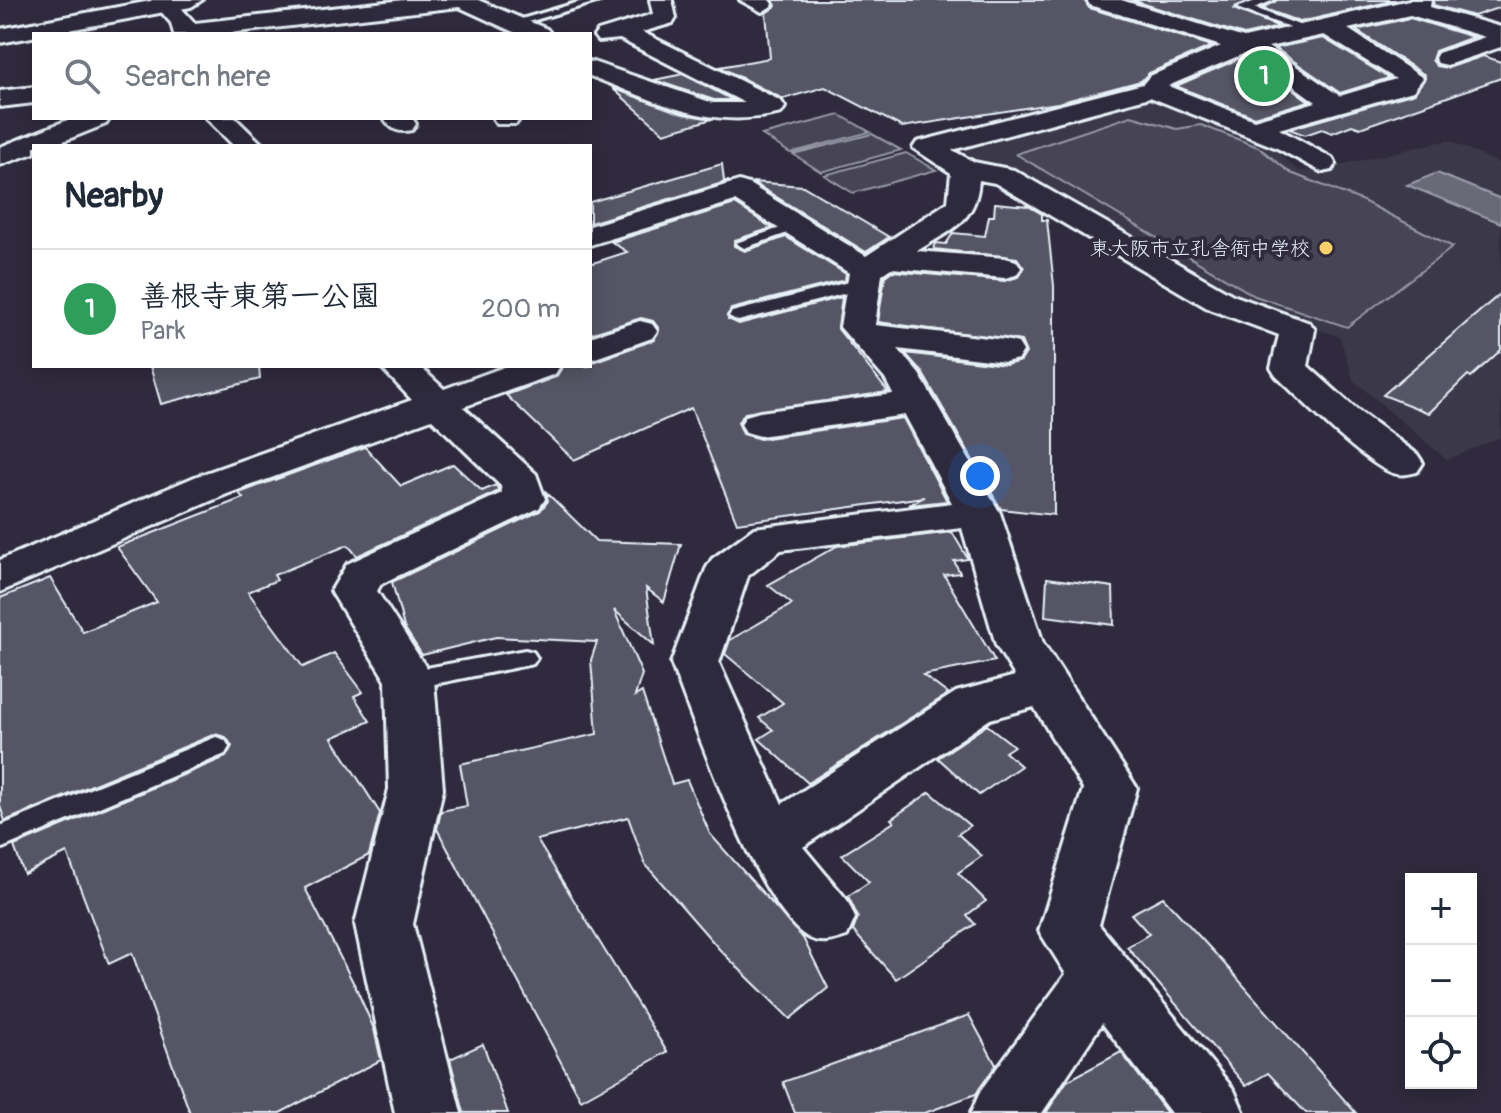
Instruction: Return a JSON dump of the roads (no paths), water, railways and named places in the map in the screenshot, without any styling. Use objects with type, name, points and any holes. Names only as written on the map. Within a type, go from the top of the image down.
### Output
[{"type":"street","points":[[0,36],[164,2],[191,0]]},
{"type":"street","points":[[194,32],[463,0],[528,31]]},
{"type":"street","points":[[592,39],[665,18],[661,0]]},
{"type":"street","points":[[1098,0],[1265,54],[1336,105]]},
{"type":"street","points":[[164,2],[182,21],[186,32]]},
{"type":"street","points":[[1421,8],[1501,37]]},
{"type":"street","points":[[1403,463],[1343,418],[1289,368],[1298,330],[1221,302],[1004,176],[966,169],[927,148],[1152,89],[1159,81],[1243,45],[1421,8],[1501,14]]},
{"type":"street","points":[[1253,128],[1404,86],[1411,78],[1316,28]]},
{"type":"street","points":[[597,76],[710,111],[740,112],[772,107],[623,32]]},
{"type":"street","points":[[1447,58],[1501,37]]},
{"type":"street","points":[[1478,47],[1501,60]]},
{"type":"street","points":[[1152,89],[1287,142],[1322,164]]},
{"type":"street","points":[[0,99],[32,95]]},
{"type":"street","points":[[32,144],[92,120]]},
{"type":"street","points":[[0,157],[32,144]]},
{"type":"street","points":[[966,169],[963,202],[957,212],[872,271],[857,327],[901,374],[979,513],[1020,645],[1110,788],[1068,931],[1211,1113]]},
{"type":"street","points":[[592,235],[739,190],[872,271],[1005,268]]},
{"type":"street","points":[[592,348],[640,331]]},
{"type":"street","points":[[866,335],[1005,351]]},
{"type":"street","points":[[400,368],[521,483],[524,499],[363,574],[354,591],[410,680],[416,789],[384,924],[428,1113]]},
{"type":"street","points":[[0,577],[212,485],[536,368]]},
{"type":"street","points":[[760,424],[916,402]]},
{"type":"street","points":[[826,918],[791,878],[770,840],[695,663],[728,569],[769,538],[979,513]]},
{"type":"street","points":[[770,840],[974,705],[1047,686]]},
{"type":"street","points":[[1004,1113],[1102,972]]},
{"type":"lane","points":[[528,31],[598,0]]},
{"type":"lane","points":[[1269,0],[1243,8],[1316,28]]},
{"type":"lane","points":[[744,243],[797,227]]},
{"type":"lane","points":[[738,316],[820,292],[872,271]]},
{"type":"lane","points":[[410,680],[525,658]]},
{"type":"lane","points":[[0,838],[216,747]]},
{"type":"water","points":[[1437,173],[1501,199],[1501,223],[1407,185]]},
{"type":"place","name":"善根寺東第一公園","points":[[1264,76]]},
{"type":"place","name":"東大阪市立孔舎衙中学校","points":[[1326,248]]}]
